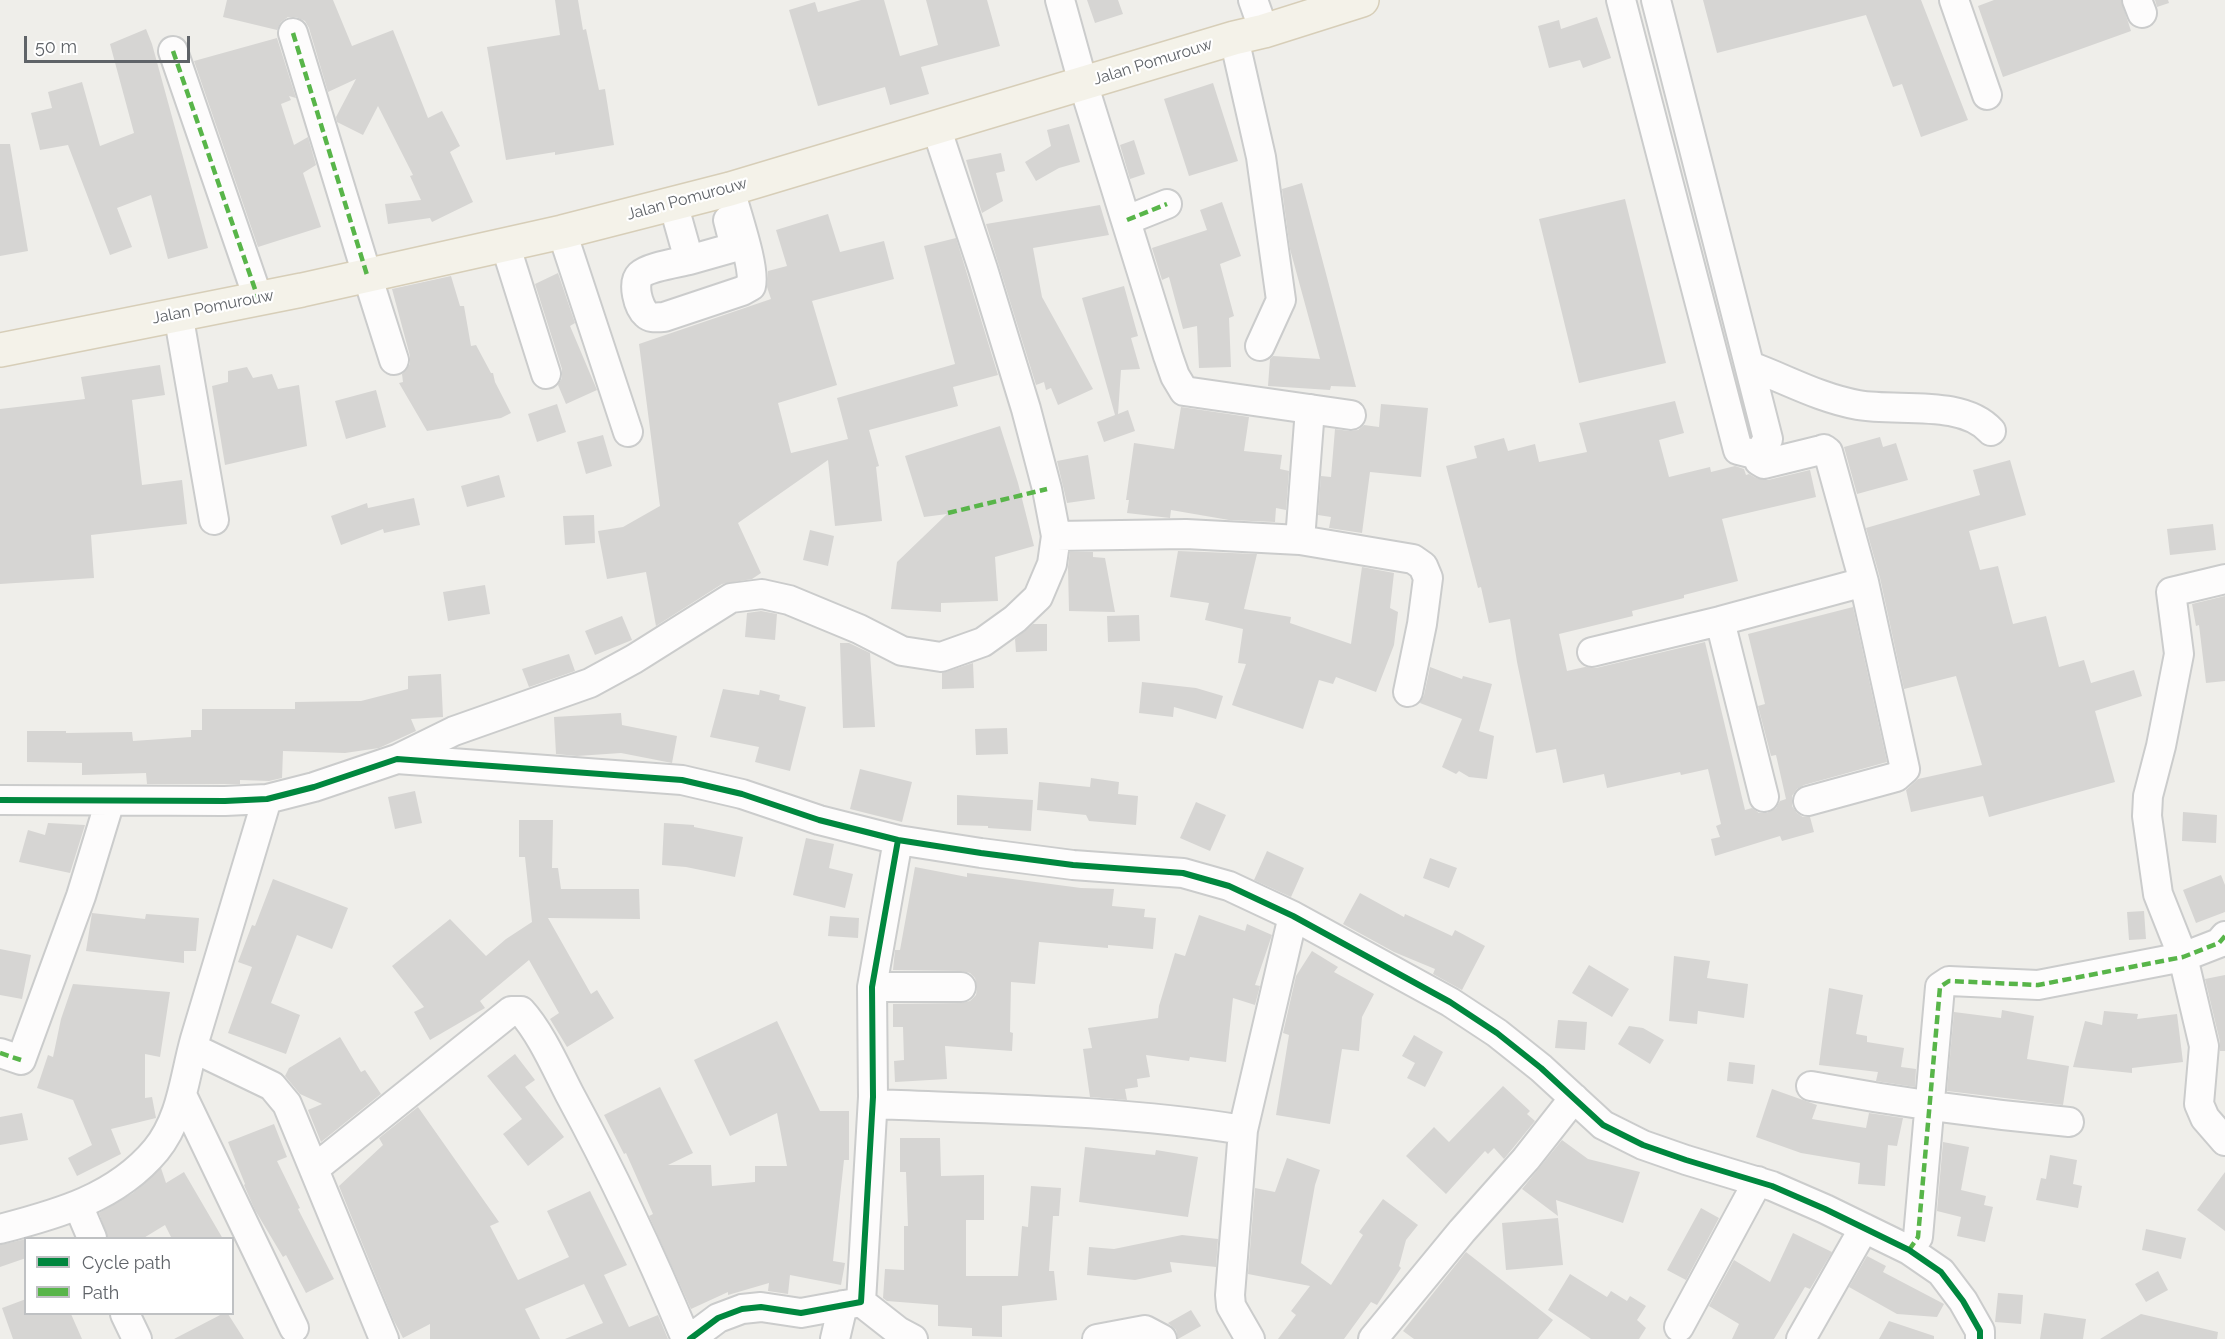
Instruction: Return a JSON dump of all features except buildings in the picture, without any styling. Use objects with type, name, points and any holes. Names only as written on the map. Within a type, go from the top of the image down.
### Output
[{"type":"main road","name":"Jalan Pomurouw","points":[[0,350],[258,298],[562,232],[725,190],[1362,0]]},
{"type":"street","points":[[1060,0],[1083,83],[1175,376],[1184,392],[1351,415]]},
{"type":"street","points":[[1253,0],[1249,34],[1261,157],[1281,300],[1260,346]]},
{"type":"street","points":[[1620,0],[1738,450],[1758,455]]},
{"type":"street","points":[[1656,0],[1768,439],[1758,455],[1759,461],[1764,464],[1821,450],[1828,452],[1864,582],[1905,769],[1896,777],[1808,801]]},
{"type":"street","points":[[1954,0],[1987,95]]},
{"type":"street","points":[[293,33],[394,360]]},
{"type":"street","points":[[173,51],[258,298]]},
{"type":"street","points":[[1638,64],[1671,57]]},
{"type":"street","points":[[0,800],[225,801],[267,799],[314,787],[397,759],[453,731],[590,683],[634,659],[731,598],[762,594],[789,600],[859,628],[902,651],[941,657],[983,642],[1015,619],[1038,597],[1052,564],[1056,536],[1047,489],[1026,409],[936,127]]},
{"type":"street","points":[[725,190],[749,261],[753,279],[750,286],[742,291],[664,317],[654,318],[646,315],[635,285],[638,278],[647,271],[735,247],[725,190]]},
{"type":"street","points":[[674,203],[689,260]]},
{"type":"street","points":[[1126,220],[1167,204]]},
{"type":"street","points":[[562,232],[628,432]]},
{"type":"street","points":[[505,244],[546,374]]},
{"type":"street","points":[[178,313],[214,520]]},
{"type":"street","points":[[1750,366],[1814,394],[1843,402],[1884,408],[1909,408],[1962,414],[1980,421],[1990,431]]},
{"type":"street","points":[[1300,540],[1310,409]]},
{"type":"street","points":[[1056,536],[1186,534],[1300,540],[1413,559],[1423,566],[1428,578],[1422,624],[1408,692]]},
{"type":"street","points":[[2225,579],[2171,592],[2179,654],[2161,746],[2148,796],[2147,816],[2158,894],[2183,957],[2204,1046],[2199,1104],[2205,1118],[2225,1141]]},
{"type":"street","points":[[1592,652],[1720,621],[1864,582]]},
{"type":"street","points":[[1720,621],[1764,797]]},
{"type":"street","points":[[397,759],[682,780],[742,794],[819,820],[898,840],[981,854],[1073,865],[1183,873],[1229,886],[1293,916],[1441,997],[1497,1032],[1603,1125],[1643,1145],[1758,1181],[1825,1209],[1909,1251],[1941,1272],[1963,1301],[1980,1331],[1980,1339]]},
{"type":"street","points":[[0,1229],[59,1213],[105,1194],[133,1173],[156,1150],[170,1129],[183,1097],[193,1048],[267,799]]},
{"type":"street","points":[[0,1053],[21,1060],[81,896],[110,801]]},
{"type":"street","points":[[835,1339],[852,1304],[873,1096],[872,987],[898,840]]},
{"type":"street","points":[[1250,1339],[1231,1306],[1230,1295],[1245,1120],[1293,916]]},
{"type":"street","points":[[1909,1251],[1918,1237],[1940,987],[1949,981],[2038,985],[2183,957],[2219,944],[2225,936]]},
{"type":"street","points":[[872,987],[961,987]]},
{"type":"street","points":[[314,1169],[512,1011],[521,1011],[609,1167],[688,1339],[718,1318],[742,1309],[760,1307],[801,1313],[852,1304],[913,1339]]},
{"type":"street","points":[[193,1048],[272,1086],[287,1104],[384,1339]]},
{"type":"street","points":[[1811,1086],[1930,1106],[2069,1122]]},
{"type":"street","points":[[873,1096],[1196,1122],[1245,1120]]},
{"type":"street","points":[[183,1097],[294,1328]]},
{"type":"street","points":[[1373,1339],[1462,1231],[1526,1159],[1574,1098]]},
{"type":"street","points":[[1679,1327],[1758,1181]]},
{"type":"street","points":[[78,1205],[91,1237]]},
{"type":"street","points":[[1801,1339],[1864,1228]]},
{"type":"street","points":[[125,1315],[136,1339]]},
{"type":"street","points":[[1097,1339],[1145,1330],[1162,1339]]},
{"type":"marked path","points":[[293,33],[367,275]]},
{"type":"marked path","points":[[173,51],[258,298]]},
{"type":"marked path","points":[[1127,220],[1167,204]]},
{"type":"marked path","points":[[948,513],[1047,489]]},
{"type":"marked path","points":[[1909,1250],[1918,1237],[1940,987],[1949,981],[2038,985],[2183,957],[2219,943],[2225,936]]},
{"type":"marked path","points":[[0,1053],[21,1060]]},
{"type":"cycle path","points":[[0,800],[225,801],[267,799],[314,787],[397,759],[682,780],[742,794],[819,820],[898,840],[1073,865],[1183,873],[1229,886],[1293,916],[1450,1002],[1497,1033],[1541,1068],[1603,1125],[1643,1145],[1772,1186],[1909,1250],[1941,1272],[1963,1301],[1980,1331],[1980,1339]]},
{"type":"cycle path","points":[[690,1339],[718,1318],[742,1309],[761,1307],[801,1313],[861,1302],[873,1097],[872,987],[898,840]]}]
